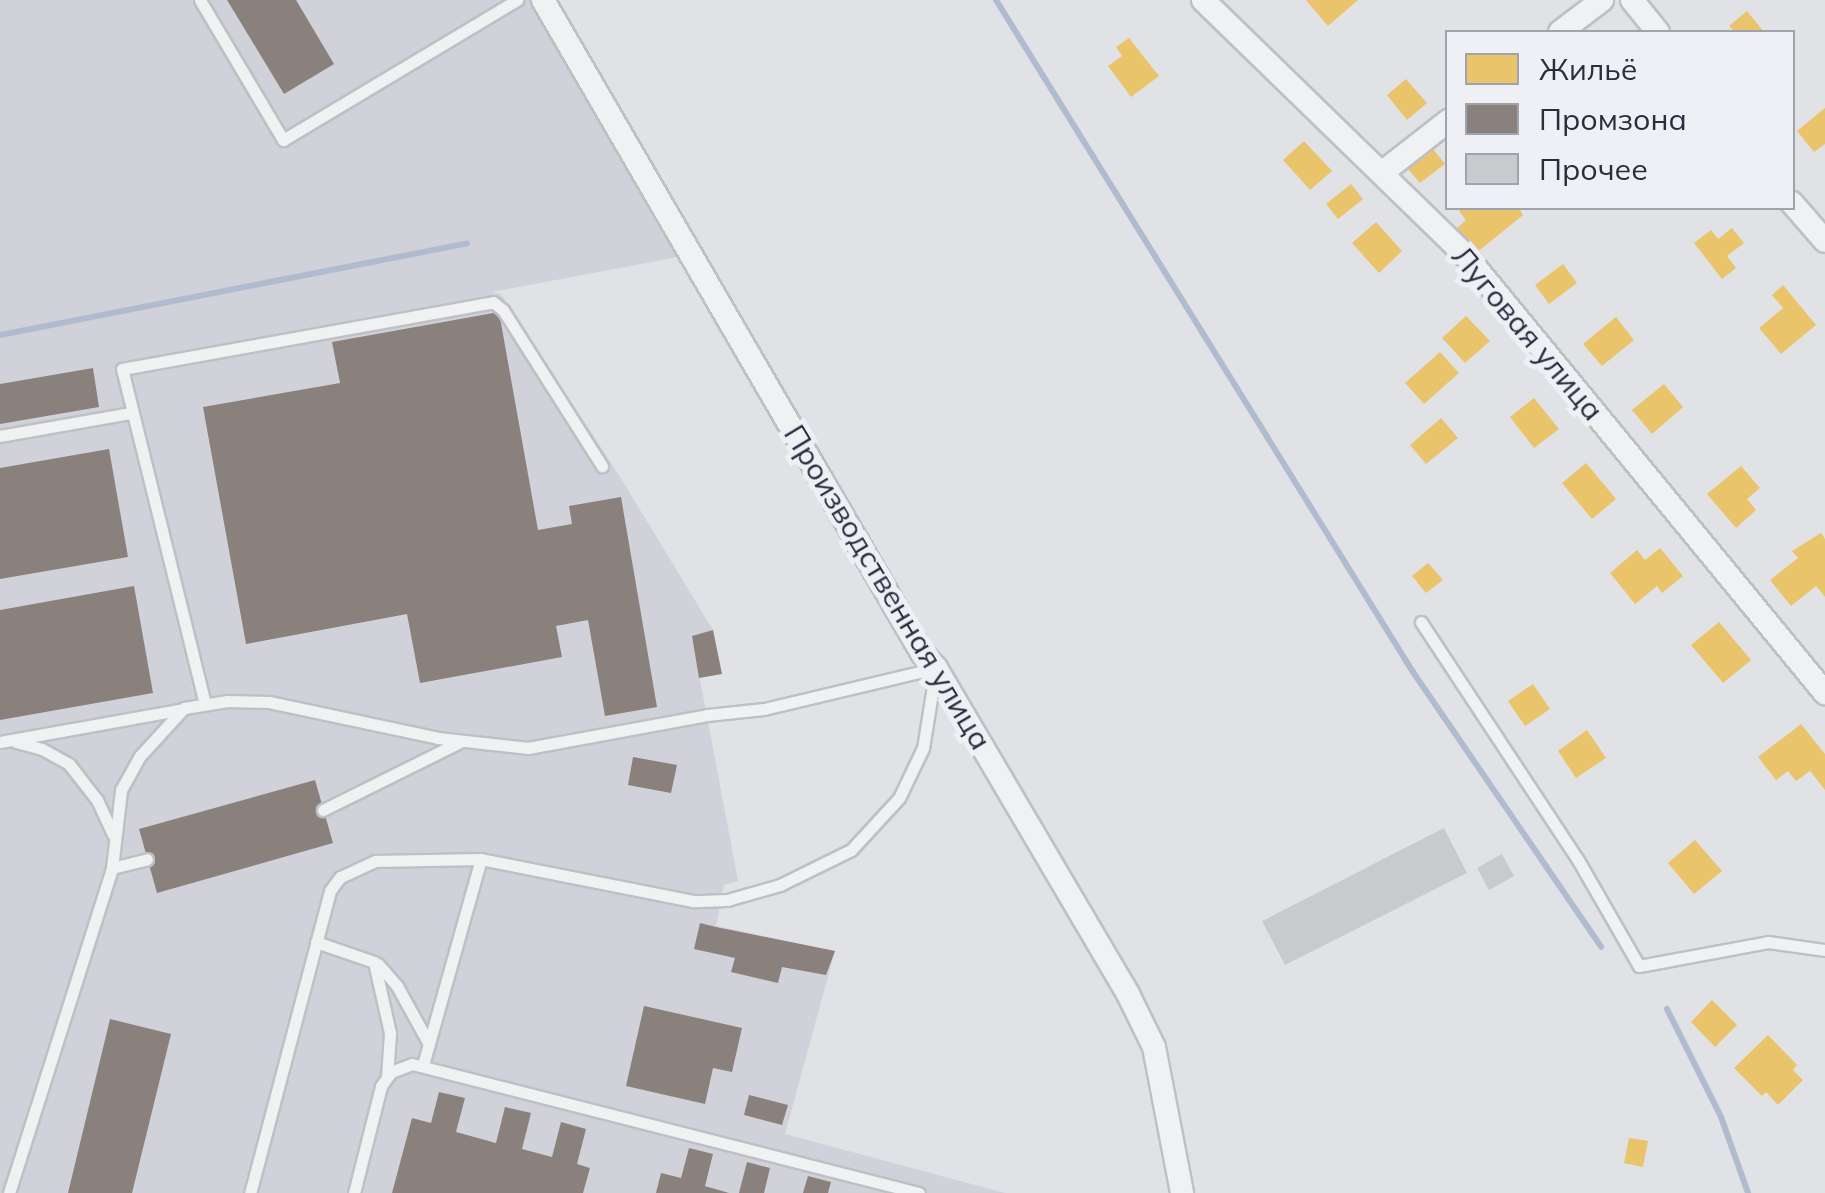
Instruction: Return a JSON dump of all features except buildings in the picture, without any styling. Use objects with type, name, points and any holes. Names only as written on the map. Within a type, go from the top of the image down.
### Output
[{"type":"street","name":"Производственная улица","points":[[543,0],[922,653],[936,668],[1128,994],[1154,1047],[1182,1193]]},
{"type":"street","name":"Луговая улица","points":[[1203,0],[1466,256],[1825,692]]},
{"type":"street","points":[[1563,30],[1602,0]]},
{"type":"street","points":[[1632,0],[1656,30]]},
{"type":"street","points":[[1383,172],[1445,123]]},
{"type":"street","points":[[1795,206],[1825,241]]},
{"type":"lane","points":[[200,0],[284,140],[516,0]]},
{"type":"lane","points":[[205,704],[122,369],[493,302],[503,310],[602,466]]},
{"type":"lane","points":[[0,436],[130,413]]},
{"type":"lane","points":[[1422,622],[1578,860],[1639,966],[1768,942],[1825,950]]},
{"type":"lane","points":[[4,741],[205,704],[268,702],[460,742],[508,748],[557,745],[707,715],[764,709],[936,668],[923,748],[900,798],[865,839],[809,873],[756,892],[704,902],[481,860],[384,860],[359,866],[333,886],[250,1193]]},
{"type":"lane","points":[[6,1191],[112,868],[122,790],[130,772],[184,708]]},
{"type":"lane","points":[[4,741],[42,749],[69,764],[97,800],[114,838]]},
{"type":"lane","points":[[323,810],[460,742]]},
{"type":"lane","points":[[112,868],[148,859]]},
{"type":"lane","points":[[423,1065],[481,860]]},
{"type":"lane","points":[[316,942],[372,960],[393,980],[429,1044]]},
{"type":"lane","points":[[354,1193],[387,1077],[389,1026],[382,984],[372,960]]},
{"type":"lane","points":[[387,1077],[401,1067],[423,1065],[919,1193]]},
{"type":"shaded area","points":[[0,0],[534,0],[694,254],[492,292],[501,294],[622,480],[713,630],[692,637],[738,881],[724,885],[716,926],[835,951],[785,1134],[1005,1193],[0,1193]]},
{"type":"waterway","points":[[996,0],[1413,672],[1601,947]]},
{"type":"waterway","points":[[0,335],[467,243]]},
{"type":"waterway","points":[[1667,1009],[1721,1117],[1748,1193]]}]
